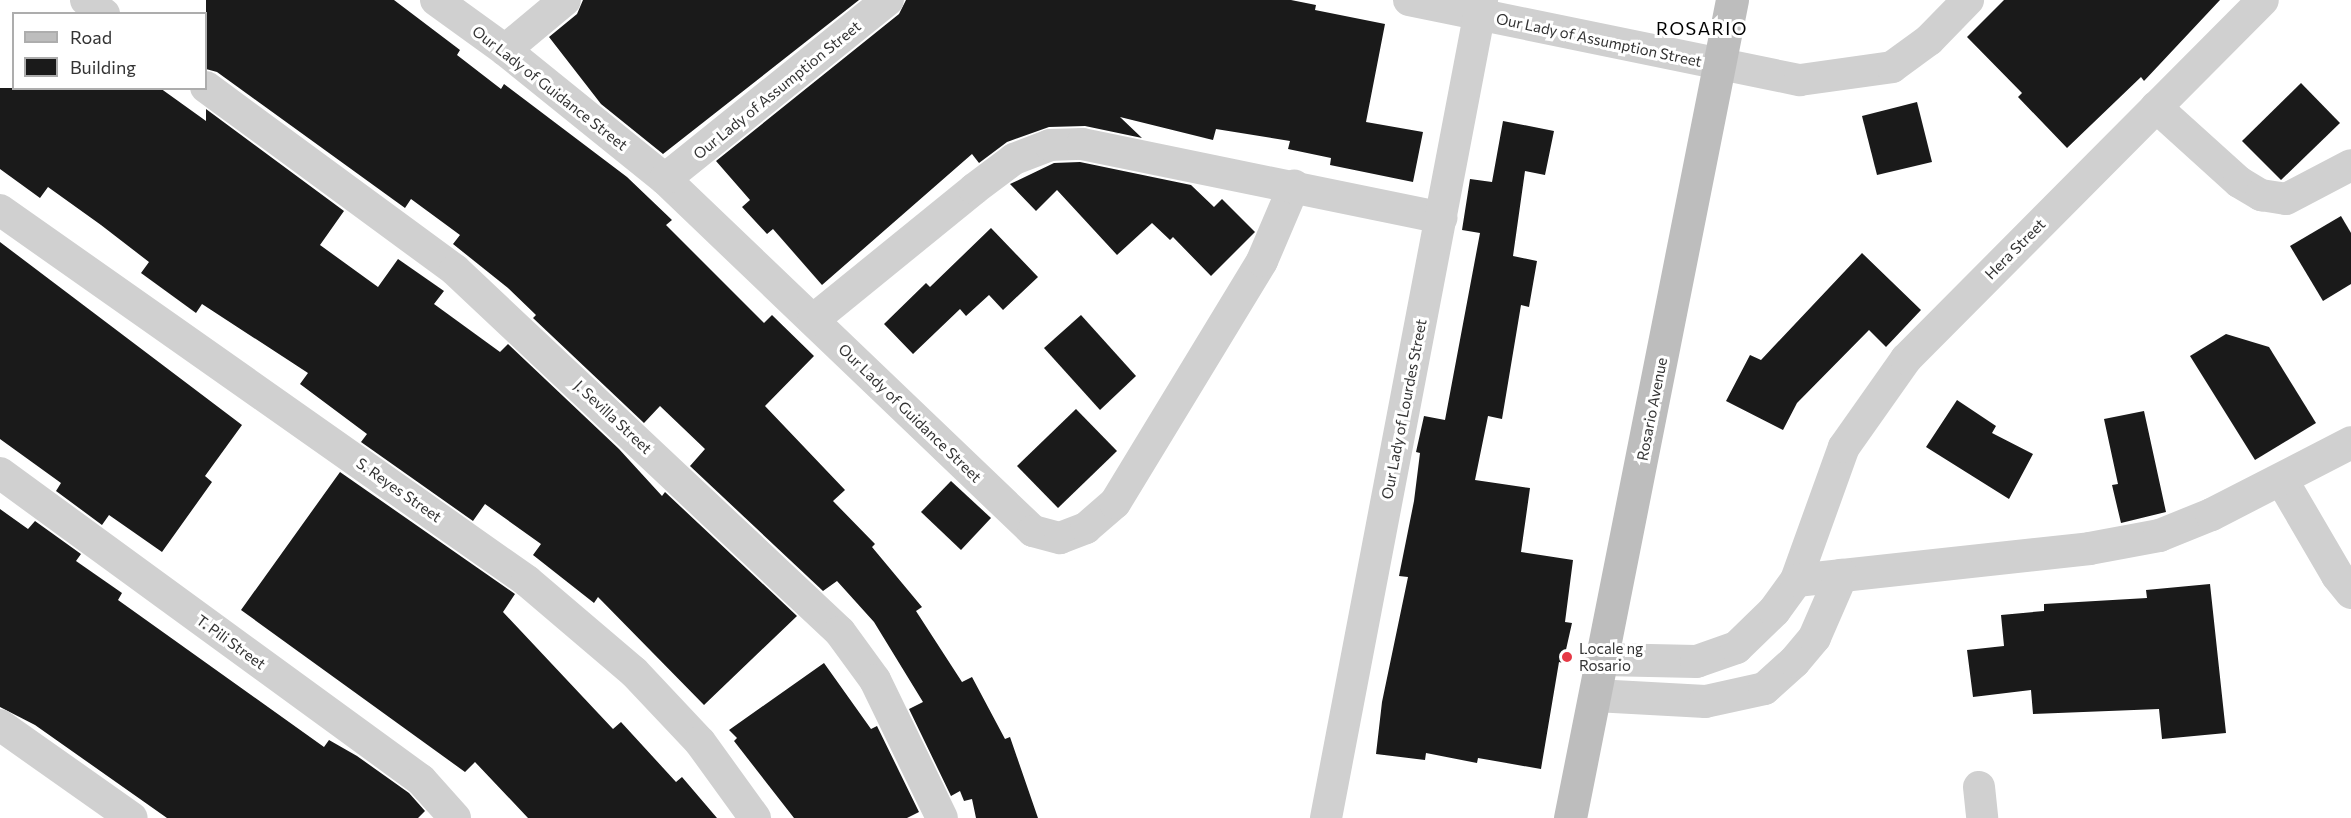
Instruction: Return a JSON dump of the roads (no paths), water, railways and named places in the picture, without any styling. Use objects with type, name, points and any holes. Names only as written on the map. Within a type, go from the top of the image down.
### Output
[{"type":"main road","name":"Rosario Avenue","points":[[1570,818],[1732,0]]},
{"type":"street","points":[[86,0],[101,12]]},
{"type":"street","name":"Our Lady of Guidance Street","points":[[436,0],[505,50],[665,180],[1033,531],[1060,538],[1086,528],[1115,503],[1262,261],[1294,186]]},
{"type":"street","points":[[505,50],[565,0]]},
{"type":"street","name":"Our Lady of Assumption Street","points":[[665,180],[888,0]]},
{"type":"street","name":"Our Lady of Assumption Street","points":[[1409,0],[1481,7],[1720,66],[1800,80],[1892,67],[1929,40],[1968,0]]},
{"type":"street","name":"Hera Street","points":[[1796,580],[1844,447],[1906,359],[2263,0]]},
{"type":"street","name":"Our Lady of Lourdes Street","points":[[1326,818],[1481,7]]},
{"type":"street","name":"J. Sevilla Street","points":[[207,88],[455,270],[840,632],[875,680],[942,818]]},
{"type":"street","points":[[2156,107],[2239,183],[2261,195],[2286,199],[2351,165]]},
{"type":"street","points":[[813,320],[1014,159],[1050,145],[1083,144],[1441,218]]},
{"type":"street","name":"S. Reyes Street","points":[[0,210],[527,581],[634,672],[700,742],[755,818]]},
{"type":"street","points":[[1602,658],[1696,661],[1736,647],[1774,610],[1796,580],[2089,548],[2159,535],[2280,479],[2351,442]]},
{"type":"street","name":"T. Pili Street","points":[[0,473],[421,780],[455,818]]},
{"type":"street","points":[[2280,479],[2337,575],[2351,592]]},
{"type":"street","points":[[1814,529],[1841,575]]},
{"type":"street","points":[[1595,695],[1705,702],[1764,688],[1814,637],[1841,575]]},
{"type":"street","points":[[0,725],[132,818]]},
{"type":"street","points":[[1979,787],[1982,818]]},
{"type":"place","name":"Locale ng Rosario","points":[[1567,657]]},
{"type":"district","name":"ROSARIO","points":[[1702,28]]}]
